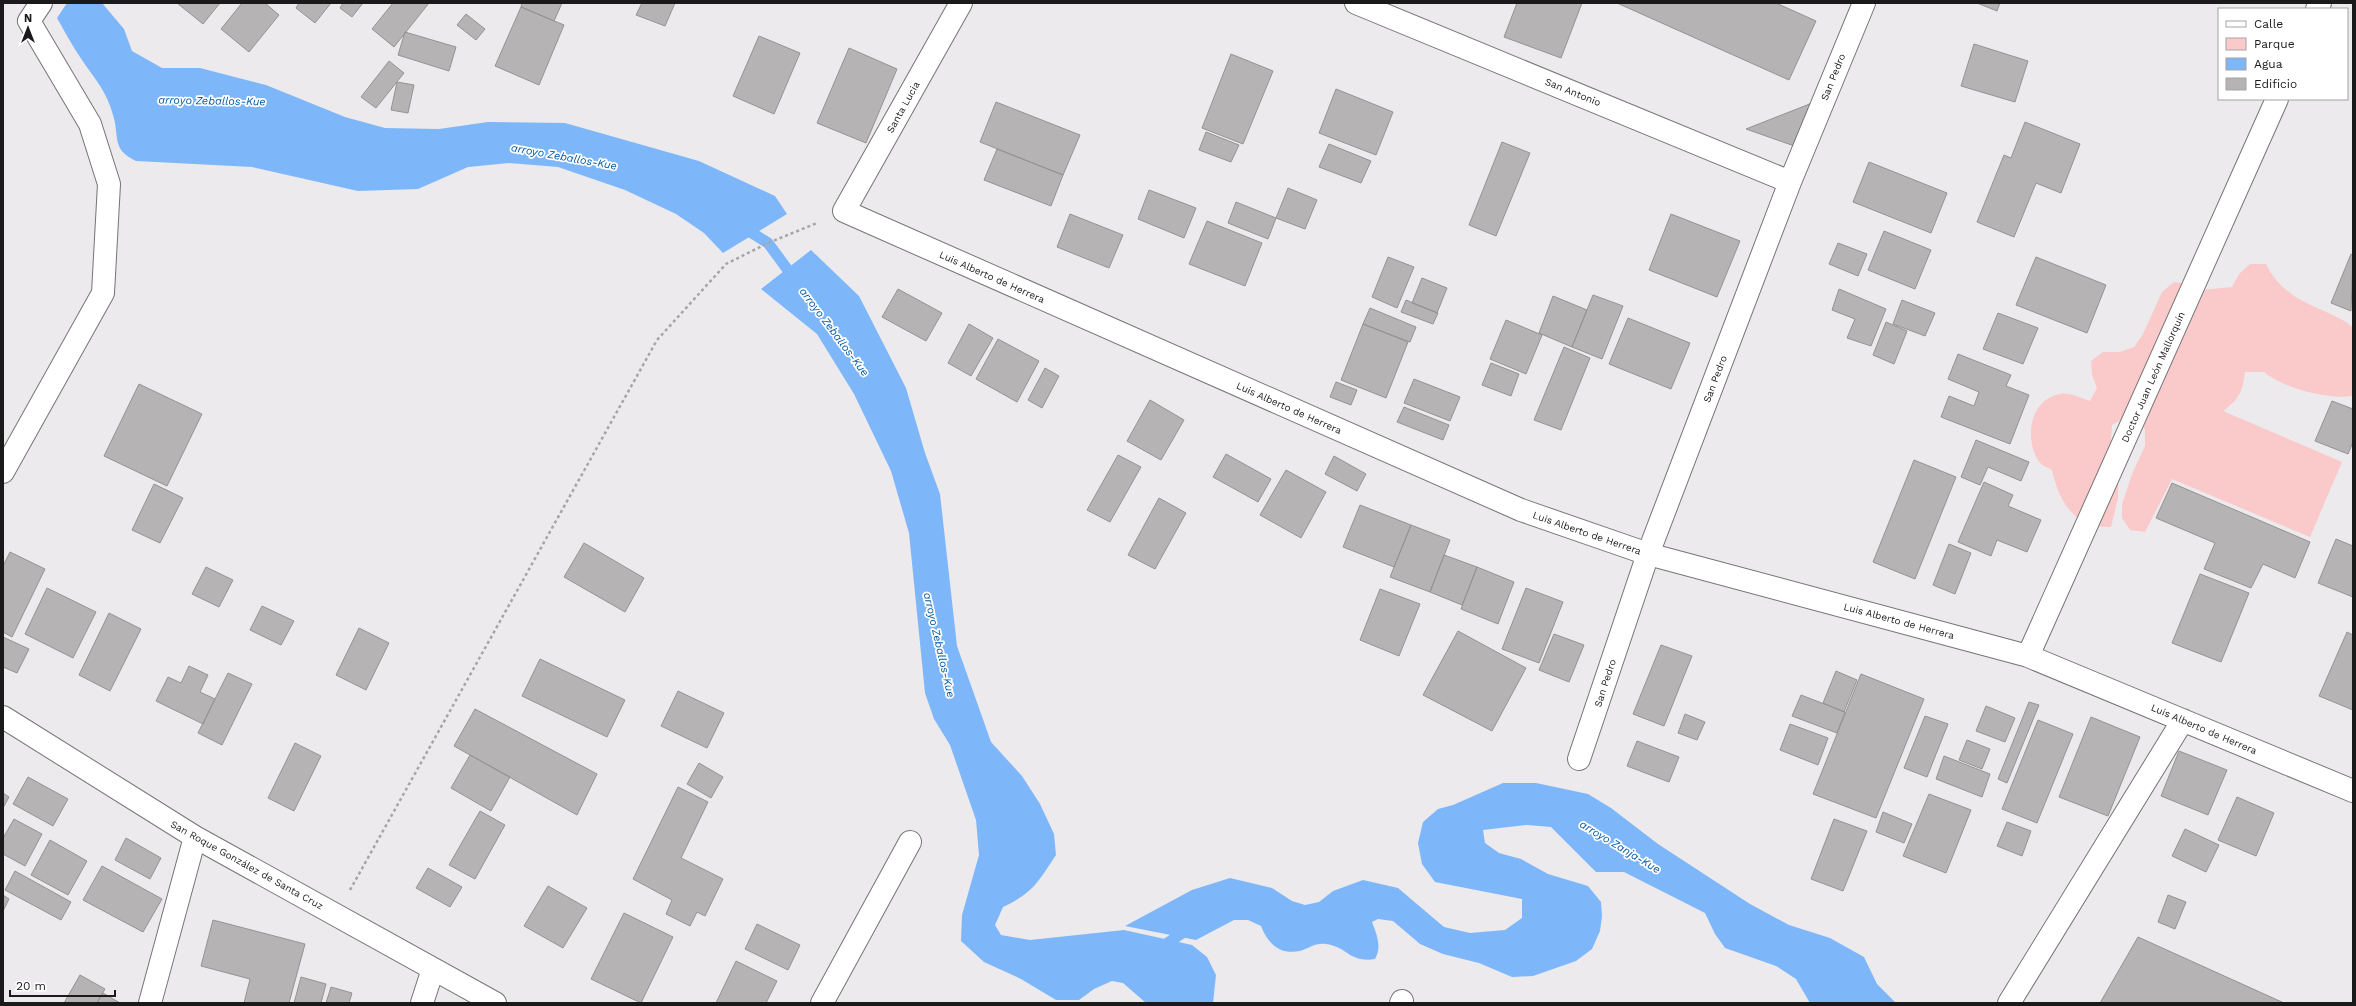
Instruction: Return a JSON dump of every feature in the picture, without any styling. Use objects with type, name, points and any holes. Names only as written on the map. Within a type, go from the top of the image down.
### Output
[{"type":"street","points":[[3,472],[102,293],[109,184],[90,124],[29,21],[41,3]]},
{"type":"street","name":"Santa Lucia","points":[[844,211],[961,3]]},
{"type":"street","name":"San Antonio","points":[[1356,3],[1790,182]]},
{"type":"street","name":"San Pedro","points":[[1579,759],[1648,554],[1790,182],[1864,3]]},
{"type":"street","name":"Doctor Juan León Mallorquín","points":[[2028,656],[2277,100]]},
{"type":"street","name":"Luis Alberto de Herrera","points":[[844,211],[1521,510],[1648,554],[2028,656],[2353,791]]},
{"type":"street","name":"San Roque González de Santa Cruz","points":[[3,717],[195,837],[495,1003]]},
{"type":"street","points":[[2008,1003],[2183,720]]},
{"type":"street","points":[[150,1003],[195,837]]},
{"type":"street","points":[[822,1003],[910,842]]},
{"type":"street","points":[[422,1003],[433,969]]},
{"type":"path","points":[[336,915],[656,340],[726,264],[768,243],[844,211]]},
{"type":"green space","points":[[2250,264],[2266,264],[2277,281],[2290,293],[2306,303],[2336,316],[2353,328],[2353,396],[2342,397],[2306,392],[2272,378],[2264,372],[2245,372],[2243,385],[2237,398],[2223,411],[2342,462],[2310,537],[2172,479],[2145,532],[2130,530],[2122,518],[2122,504],[2132,474],[2145,446],[2145,430],[2139,418],[2125,418],[2112,425],[2110,454],[2118,482],[2118,498],[2111,527],[2098,526],[2078,518],[2064,503],[2055,482],[2052,470],[2039,462],[2034,453],[2031,432],[2032,422],[2036,412],[2042,404],[2050,398],[2060,394],[2071,395],[2090,401],[2097,388],[2092,375],[2091,361],[2103,352],[2120,352],[2134,347],[2143,334],[2162,292],[2174,282],[2188,284],[2201,290],[2232,287],[2239,274]]},
{"type":"water","points":[[67,3],[102,3],[124,29],[132,51],[162,68],[200,68],[266,85],[345,117],[385,128],[439,129],[488,122],[565,123],[699,161],[775,196],[787,214],[723,253],[704,233],[676,214],[625,190],[558,167],[509,163],[468,167],[418,189],[358,191],[252,167],[136,161],[128,157],[120,147],[113,115],[107,99],[100,86],[75,50],[57,18]]},
{"type":"water","points":[[811,250],[859,296],[906,388],[925,453],[940,494],[957,646],[991,742],[1022,776],[1040,804],[1054,834],[1056,855],[1039,880],[1028,892],[1003,907],[995,925],[1001,935],[1030,940],[1124,930],[1192,945],[1207,957],[1216,975],[1213,1003],[1146,1003],[1123,983],[1112,981],[1094,989],[1079,1000],[1056,1000],[1021,979],[984,962],[961,941],[962,915],[979,855],[976,820],[950,745],[934,719],[925,693],[909,533],[891,471],[854,394],[817,334],[761,289]]},
{"type":"water","points":[[1503,783],[1536,783],[1588,794],[1611,808],[1658,844],[1750,904],[1789,925],[1830,938],[1864,957],[1877,984],[1896,1003],[1810,1003],[1796,979],[1776,966],[1725,948],[1715,934],[1705,913],[1624,872],[1596,872],[1551,827],[1527,825],[1483,830],[1485,843],[1499,853],[1521,859],[1548,874],[1588,886],[1601,902],[1602,916],[1600,931],[1592,949],[1576,961],[1533,976],[1512,977],[1479,963],[1443,954],[1420,944],[1393,921],[1378,919],[1372,922],[1378,941],[1377,954],[1375,959],[1366,960],[1354,957],[1339,948],[1326,944],[1315,945],[1293,952],[1281,950],[1271,943],[1261,926],[1248,920],[1234,920],[1196,940],[1125,926],[1192,890],[1230,878],[1272,888],[1292,901],[1305,905],[1319,902],[1333,891],[1363,880],[1398,888],[1444,927],[1470,933],[1505,930],[1522,918],[1522,899],[1435,882],[1422,864],[1418,843],[1423,822],[1438,809],[1453,805]]},
{"type":"building","points":[[177,3],[220,3],[203,24]]},
{"type":"building","points":[[242,3],[265,3],[279,15],[249,52],[221,29]]},
{"type":"building","points":[[299,3],[331,3],[315,23],[296,8]]},
{"type":"building","points":[[343,3],[363,3],[352,17],[340,8]]},
{"type":"building","points":[[393,3],[429,3],[394,47],[372,29]]},
{"type":"building","points":[[522,3],[562,3],[554,21],[521,7]]},
{"type":"building","points":[[642,3],[675,3],[665,26],[636,15]]},
{"type":"building","points":[[1517,3],[1582,3],[1561,58],[1504,37]]},
{"type":"building","points":[[1617,3],[1776,3],[1816,21],[1789,80]]},
{"type":"building","points":[[1977,3],[2000,3],[1997,11]]},
{"type":"building","points":[[521,7],[564,25],[539,85],[495,66]]},
{"type":"building","points":[[466,14],[485,29],[476,40],[457,25]]},
{"type":"building","points":[[405,32],[456,47],[449,71],[398,55]]},
{"type":"building","points":[[759,36],[800,53],[774,114],[733,96]]},
{"type":"building","points":[[1974,44],[2028,61],[2015,102],[1961,86]]},
{"type":"building","points":[[849,48],[897,69],[866,143],[817,123]]},
{"type":"building","points":[[1231,54],[1273,71],[1243,144],[1202,128]]},
{"type":"building","points":[[389,61],[404,73],[376,108],[361,97]]},
{"type":"building","points":[[397,82],[414,85],[408,113],[391,110]]},
{"type":"building","points":[[1336,89],[1393,112],[1376,155],[1319,133]]},
{"type":"building","points":[[1816,101],[1800,148],[1746,129],[1807,105]]},
{"type":"building","points":[[996,102],[1080,135],[1063,175],[980,142]]},
{"type":"building","points":[[2025,122],[2080,144],[2061,193],[2036,183],[2014,237],[1977,222],[2004,155],[2011,158]]},
{"type":"building","points":[[1206,132],[1239,145],[1231,162],[1199,150]]},
{"type":"building","points":[[1502,142],[1530,153],[1496,236],[1469,225]]},
{"type":"building","points":[[1329,144],[1371,161],[1361,183],[1319,167]]},
{"type":"building","points":[[997,149],[1063,175],[1051,206],[984,180]]},
{"type":"building","points":[[1869,162],[1947,193],[1931,233],[1853,202]]},
{"type":"building","points":[[1288,188],[1317,200],[1305,229],[1276,218]]},
{"type":"building","points":[[1149,190],[1196,208],[1184,238],[1138,219]]},
{"type":"building","points":[[1236,202],[1276,218],[1268,239],[1228,223]]},
{"type":"building","points":[[1070,214],[1123,235],[1109,268],[1057,247]]},
{"type":"building","points":[[1671,214],[1740,241],[1717,297],[1649,270]]},
{"type":"building","points":[[1207,221],[1262,243],[1245,286],[1189,264]]},
{"type":"building","points":[[1884,231],[1931,250],[1915,289],[1868,270]]},
{"type":"building","points":[[1838,243],[1867,254],[1858,276],[1829,264]]},
{"type":"building","points":[[2351,254],[2353,255],[2351,311],[2331,303]]},
{"type":"building","points":[[1388,257],[1414,267],[1397,308],[1372,297]]},
{"type":"building","points":[[2036,257],[2106,285],[2087,333],[2016,305]]},
{"type":"building","points":[[1422,278],[1447,288],[1437,313],[1412,303]]},
{"type":"building","points":[[898,289],[942,313],[926,341],[882,317]]},
{"type":"building","points":[[1839,289],[1886,309],[1871,346],[1847,338],[1855,319],[1832,310]]},
{"type":"building","points":[[1593,295],[1623,306],[1602,359],[1572,347]]},
{"type":"building","points":[[1553,296],[1587,310],[1572,347],[1539,333]]},
{"type":"building","points":[[1406,300],[1438,313],[1433,324],[1401,312]]},
{"type":"building","points":[[1902,300],[1935,313],[1925,336],[1893,324]]},
{"type":"building","points":[[1370,308],[1416,327],[1410,342],[1363,324]]},
{"type":"building","points":[[1998,313],[2038,328],[2023,364],[1983,349]]},
{"type":"building","points":[[1628,318],[1690,343],[1671,389],[1609,364]]},
{"type":"building","points":[[1506,320],[1542,335],[1526,374],[1490,359]]},
{"type":"building","points":[[1886,322],[1907,331],[1894,364],[1873,355]]},
{"type":"building","points":[[969,324],[993,338],[971,376],[948,363]]},
{"type":"building","points":[[1363,324],[1408,342],[1386,398],[1341,380]]},
{"type":"building","points":[[998,339],[1039,361],[1017,402],[976,379]]},
{"type":"building","points":[[1564,347],[1590,358],[1561,430],[1534,420]]},
{"type":"building","points":[[1958,354],[2011,375],[2006,386],[2029,395],[2010,444],[1941,417],[1949,396],[1974,406],[1979,392],[1948,379]]},
{"type":"building","points":[[1491,363],[1519,374],[1511,396],[1482,385]]},
{"type":"building","points":[[1045,368],[1059,376],[1042,408],[1028,400]]},
{"type":"building","points":[[1414,379],[1460,397],[1450,421],[1404,403]]},
{"type":"building","points":[[1336,382],[1357,390],[1351,405],[1330,397]]},
{"type":"building","points":[[139,384],[202,414],[167,486],[104,456]]},
{"type":"building","points":[[1150,400],[1184,420],[1161,460],[1127,441]]},
{"type":"building","points":[[2332,401],[2353,409],[2353,442],[2348,454],[2315,441]]},
{"type":"building","points":[[1404,407],[1449,425],[1443,440],[1397,422]]},
{"type":"building","points":[[1976,440],[2029,462],[2021,481],[1988,467],[1980,485],[1961,477]]},
{"type":"building","points":[[1226,454],[1271,479],[1258,502],[1213,477]]},
{"type":"building","points":[[1118,455],[1141,467],[1110,522],[1087,510]]},
{"type":"building","points":[[1334,456],[1366,474],[1357,491],[1325,474]]},
{"type":"building","points":[[1914,460],[1956,477],[1915,579],[1873,562]]},
{"type":"building","points":[[1286,470],[1326,492],[1301,538],[1260,515]]},
{"type":"building","points":[[1984,482],[2013,495],[2008,506],[2041,520],[2027,552],[1997,540],[1991,556],[1958,542]]},
{"type":"building","points":[[2172,483],[2310,542],[2295,578],[2263,564],[2251,588],[2204,569],[2215,543],[2156,518]]},
{"type":"building","points":[[154,484],[183,498],[160,543],[132,530]]},
{"type":"building","points":[[1159,498],[1186,513],[1155,569],[1128,555]]},
{"type":"building","points":[[1360,505],[1411,525],[1394,567],[1343,547]]},
{"type":"building","points":[[1411,525],[1450,540],[1430,592],[1390,577]]},
{"type":"building","points":[[2336,539],[2353,546],[2353,597],[2318,583]]},
{"type":"building","points":[[584,543],[644,578],[625,612],[564,577]]},
{"type":"building","points":[[1949,544],[1971,553],[1955,594],[1933,585]]},
{"type":"building","points":[[10,552],[45,569],[12,637],[3,632],[3,566]]},
{"type":"building","points":[[1444,555],[1477,567],[1462,605],[1430,592]]},
{"type":"building","points":[[206,567],[233,580],[219,607],[192,594]]},
{"type":"building","points":[[1477,567],[1514,582],[1498,624],[1461,609]]},
{"type":"building","points":[[2200,574],[2249,593],[2221,662],[2172,643]]},
{"type":"building","points":[[47,588],[96,612],[73,658],[25,634]]},
{"type":"building","points":[[1526,588],[1563,602],[1539,663],[1502,649]]},
{"type":"building","points":[[1380,589],[1420,604],[1399,656],[1360,640]]},
{"type":"building","points":[[262,606],[294,621],[281,645],[250,630]]},
{"type":"building","points":[[109,613],[141,629],[110,691],[79,675]]},
{"type":"building","points":[[359,628],[389,643],[366,690],[336,675]]},
{"type":"building","points":[[1458,631],[1526,668],[1492,731],[1423,695]]},
{"type":"building","points":[[2347,632],[2353,635],[2353,710],[2319,696]]},
{"type":"building","points":[[1554,634],[1584,645],[1569,682],[1539,670]]},
{"type":"building","points":[[3,637],[29,649],[17,673],[3,667]]},
{"type":"building","points":[[1661,645],[1692,656],[1664,726],[1633,714]]},
{"type":"building","points":[[540,659],[625,700],[607,737],[522,696]]},
{"type":"building","points":[[189,666],[208,675],[200,692],[215,699],[203,724],[156,701],[168,677],[181,683]]},
{"type":"building","points":[[1836,671],[1857,680],[1844,712],[1823,703]]},
{"type":"building","points":[[228,673],[252,684],[222,745],[198,733]]},
{"type":"building","points":[[1861,674],[1924,699],[1876,818],[1813,794]]},
{"type":"building","points":[[678,691],[724,713],[707,748],[661,726]]},
{"type":"building","points":[[1801,695],[1845,712],[1837,733],[1792,716]]},
{"type":"building","points":[[2029,702],[2039,705],[2007,783],[1998,779]]},
{"type":"building","points":[[1986,706],[2015,718],[2005,742],[1976,731]]},
{"type":"building","points":[[475,709],[597,774],[577,815],[454,746]]},
{"type":"building","points":[[1685,714],[1705,722],[1697,740],[1678,733]]},
{"type":"building","points":[[1925,716],[1948,724],[1927,777],[1904,768]]},
{"type":"building","points":[[2091,717],[2140,737],[2108,816],[2059,797]]},
{"type":"building","points":[[2038,720],[2073,734],[2037,823],[2002,809]]},
{"type":"building","points":[[1790,724],[1828,738],[1818,765],[1780,750]]},
{"type":"building","points":[[1967,740],[1990,749],[1982,769],[1959,760]]},
{"type":"building","points":[[1637,741],[1679,757],[1669,782],[1627,766]]},
{"type":"building","points":[[295,743],[321,756],[294,811],[268,798]]},
{"type":"building","points":[[2179,751],[2227,770],[2208,815],[2161,796]]},
{"type":"building","points":[[470,755],[510,777],[491,811],[451,788]]},
{"type":"building","points":[[1944,756],[1990,774],[1982,797],[1936,779]]},
{"type":"building","points":[[699,763],[723,777],[711,798],[687,784]]},
{"type":"building","points":[[28,777],[68,799],[53,826],[13,804]]},
{"type":"building","points":[[678,787],[708,802],[681,858],[723,879],[705,916],[697,912],[690,926],[666,914],[672,900],[633,879]]},
{"type":"building","points":[[3,793],[9,797],[3,808]]},
{"type":"building","points":[[1929,794],[1971,810],[1946,873],[1903,856]]},
{"type":"building","points":[[2237,797],[2274,813],[2256,856],[2218,840]]},
{"type":"building","points":[[480,811],[505,825],[475,879],[449,865]]},
{"type":"building","points":[[1883,812],[1912,824],[1904,843],[1876,832]]},
{"type":"building","points":[[14,819],[42,834],[25,866],[3,854],[3,838]]},
{"type":"building","points":[[1834,819],[1867,831],[1843,891],[1811,879]]},
{"type":"building","points":[[2007,822],[2031,831],[2022,856],[1997,846]]},
{"type":"building","points":[[2185,829],[2219,845],[2206,872],[2172,856]]},
{"type":"building","points":[[126,838],[161,858],[150,879],[115,860]]},
{"type":"building","points":[[50,840],[87,861],[68,895],[31,875]]},
{"type":"building","points":[[102,866],[162,899],[143,932],[83,900]]},
{"type":"building","points":[[428,868],[462,887],[450,907],[416,888]]},
{"type":"building","points":[[15,871],[71,902],[61,920],[5,890]]},
{"type":"building","points":[[548,886],[587,908],[563,948],[524,926]]},
{"type":"building","points":[[3,895],[9,899],[3,911]]},
{"type":"building","points":[[2168,895],[2186,902],[2175,929],[2158,922]]},
{"type":"building","points":[[624,913],[673,937],[641,1003],[591,979]]},
{"type":"building","points":[[213,920],[305,944],[289,1003],[244,1003],[250,979],[201,966]]},
{"type":"building","points":[[757,924],[800,945],[788,970],[745,949]]},
{"type":"building","points":[[2138,937],[2284,1003],[2100,1003]]},
{"type":"building","points":[[736,961],[777,981],[766,1003],[716,1003]]},
{"type":"building","points":[[80,975],[105,989],[97,1003],[64,1003]]},
{"type":"building","points":[[301,977],[326,984],[321,1003],[294,1003]]},
{"type":"building","points":[[331,987],[352,993],[349,1003],[326,1003]]},
{"type":"building","points":[[103,993],[120,1003],[97,1003]]},
{"type":"waterway","name":"arroyo Zeballos-Kue","points":[[741,226],[768,243],[796,281]]},
{"type":"waterway","name":"arroyo Zanja-Kue","points":[[1160,948],[1190,928]]}]
